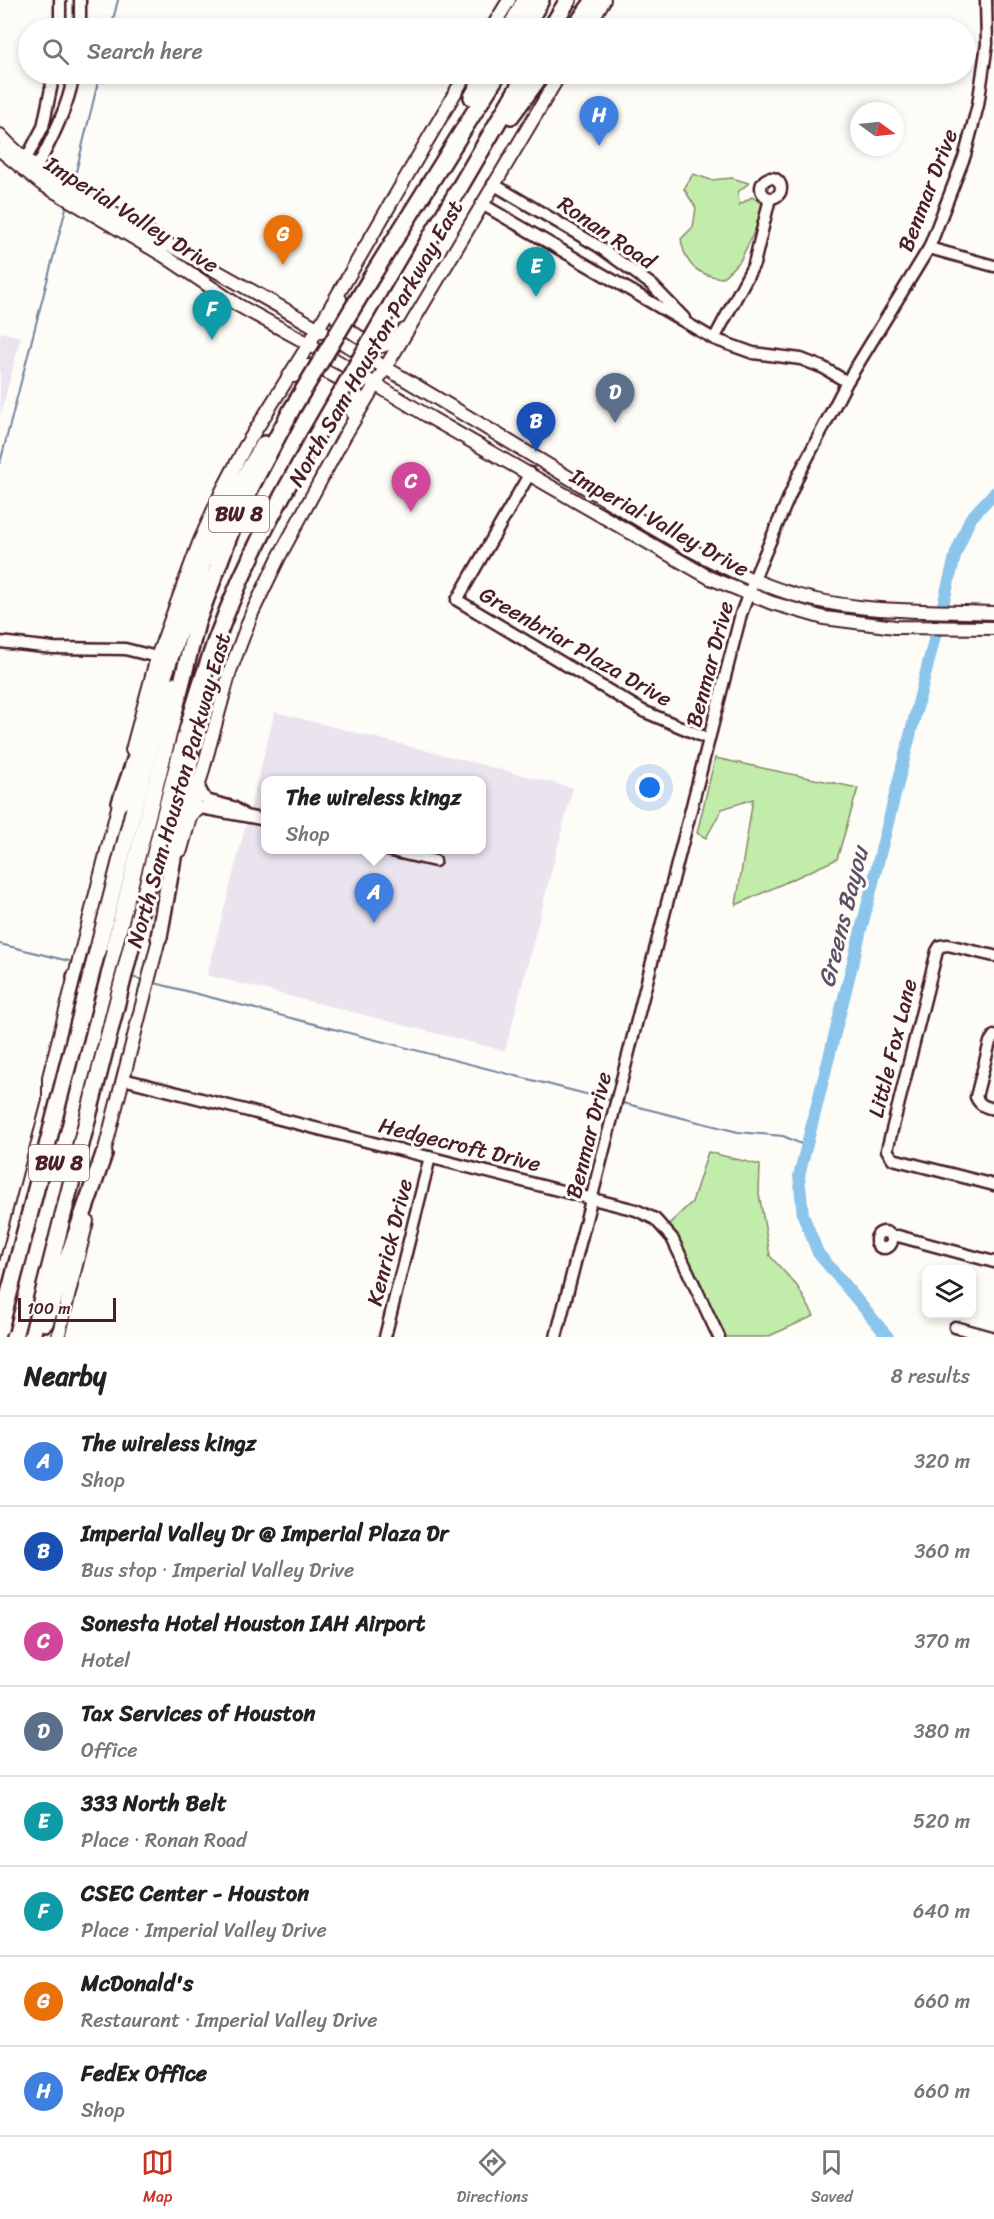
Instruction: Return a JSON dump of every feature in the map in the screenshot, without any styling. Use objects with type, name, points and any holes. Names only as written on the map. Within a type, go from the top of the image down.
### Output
[{"type":"highway","points":[[515,18],[525,0]]},
{"type":"highway","points":[[531,18],[541,0]]},
{"type":"highway","points":[[557,18],[567,0]]},
{"type":"highway","points":[[581,18],[594,0]]},
{"type":"highway","points":[[405,223],[414,199],[479,84]]},
{"type":"highway","name":"North Sam Houston Parkway East","points":[[13,1337],[103,989],[105,951],[151,741],[234,523],[292,409],[492,84]]},
{"type":"highway","name":"North Sam Houston Parkway East","points":[[32,1337],[191,718],[205,671],[230,606],[269,520],[520,84]]},
{"type":"highway","points":[[463,184],[535,84]]},
{"type":"highway","points":[[120,803],[202,562],[228,504],[262,446],[292,409]]},
{"type":"highway","points":[[159,937],[189,766],[205,702],[269,520]]},
{"type":"highway","points":[[0,1329],[105,951]]},
{"type":"highway","points":[[13,1337],[20,1281],[76,995],[75,977]]},
{"type":"highway","points":[[38,1337],[104,1154]]},
{"type":"main road","points":[[498,18],[508,0]]},
{"type":"main road","points":[[593,18],[604,0]]},
{"type":"main road","points":[[0,1286],[49,1101],[49,1077],[80,952],[157,657],[189,567],[216,503],[245,447],[309,344],[460,84]]},
{"type":"main road","name":"North Sam Houston Parkway East","points":[[58,1337],[189,817],[230,671],[252,613],[308,501],[344,437],[554,84]]},
{"type":"main road","name":"Imperial Valley Drive","points":[[0,135],[29,166]]},
{"type":"main road","name":"Imperial Valley Drive","points":[[0,150],[82,201],[202,263],[318,328],[710,561],[753,580],[811,599],[857,607],[994,613]]},
{"type":"main road","name":"Imperial Valley Drive","points":[[82,201],[236,304],[309,344],[680,561],[748,595],[799,612],[855,622],[910,627],[994,628]]},
{"type":"main road","points":[[193,276],[202,263]]},
{"type":"main road","points":[[350,273],[337,309],[336,317],[340,325],[377,346],[384,345],[412,324]]},
{"type":"main road","points":[[282,386],[301,368],[308,366],[326,371],[354,389],[357,396],[356,404],[344,437]]},
{"type":"main road","points":[[502,458],[510,444]]},
{"type":"main road","points":[[855,622],[857,607]]},
{"type":"street","points":[[60,0],[60,18]]},
{"type":"street","points":[[80,0],[80,18]]},
{"type":"street","name":"Benmar Drive","points":[[556,1337],[741,614],[753,580],[797,480],[847,382],[929,248],[965,155],[978,105],[987,44],[986,0]]},
{"type":"street","points":[[29,166],[43,127],[52,84]]},
{"type":"street","points":[[29,166],[60,120],[71,84]]},
{"type":"street","name":"Ronan Road","points":[[493,184],[592,242],[652,285],[691,324]]},
{"type":"street","points":[[714,339],[754,264],[770,198]]},
{"type":"street","name":"Ronan Road","points":[[482,204],[714,339],[753,353],[801,359],[824,368],[847,382]]},
{"type":"street","points":[[929,248],[994,266]]},
{"type":"street","points":[[613,280],[624,265]]},
{"type":"street","name":"Greenbriar Plaza Drive","points":[[530,473],[457,600],[643,711],[709,739]]},
{"type":"street","points":[[0,642],[53,648],[125,649],[157,657]]},
{"type":"street","points":[[198,786],[206,800],[233,807],[243,814]]},
{"type":"street","points":[[189,817],[201,808],[230,815],[243,814],[261,819]]},
{"type":"street","points":[[407,854],[435,861]]},
{"type":"street","name":"Little Fox Lane","points":[[994,956],[948,945],[940,946],[937,951],[887,1150],[893,1159],[994,1185]]},
{"type":"street","points":[[994,1036],[990,1042],[976,1097],[978,1103],[984,1107],[994,1109]]},
{"type":"street","name":"Hedgecroft Drive","points":[[123,1079],[636,1210],[655,1219],[668,1231],[719,1337]]},
{"type":"street","name":"Kenrick Drive","points":[[384,1337],[430,1157]]},
{"type":"street","points":[[892,1237],[898,1236],[994,1262]]},
{"type":"street","points":[[955,1327],[991,1337]]},
{"type":"shaded area","points":[[0,332],[21,337],[0,416]]},
{"type":"shaded area","points":[[275,712],[573,788],[505,1051],[207,975]]},
{"type":"green space","points":[[693,174],[711,180],[732,178],[749,183],[738,192],[739,205],[752,197],[762,203],[758,224],[740,261],[722,278],[699,271],[689,262],[683,248],[681,239],[693,227],[696,208],[684,189]]},
{"type":"green space","points":[[715,758],[858,788],[837,859],[736,905],[753,799],[722,809],[706,838],[697,833]]},
{"type":"green space","points":[[708,1152],[760,1165],[759,1194],[770,1256],[797,1286],[814,1316],[767,1337],[724,1337],[692,1265],[668,1225],[692,1202]]},
{"type":"waterway","points":[[114,18],[118,0]]},
{"type":"waterway","points":[[73,184],[98,84]]},
{"type":"waterway","points":[[0,463],[67,204]]},
{"type":"waterway","name":"Greens Bayou","points":[[888,1337],[818,1253],[803,1215],[799,1176],[956,553],[970,519],[994,493]]},
{"type":"waterway","points":[[0,944],[73,962]]},
{"type":"waterway","points":[[131,977],[143,980]]},
{"type":"waterway","points":[[151,982],[613,1101]]},
{"type":"waterway","points":[[619,1102],[738,1132],[783,1136],[806,1146]]},
{"type":"place","name":"FedEx Office","points":[[599,146]]},
{"type":"place","name":"McDonald's","points":[[283,265]]},
{"type":"place","name":"333 North Belt","points":[[536,297]]},
{"type":"place","name":"CSEC Center - Houston","points":[[212,340]]},
{"type":"place","name":"Tax Services of Houston","points":[[615,423]]},
{"type":"place","name":"Imperial Valley Dr @ Imperial Plaza Dr","points":[[536,452]]},
{"type":"place","name":"Sonesta Hotel Houston IAH Airport","points":[[411,512]]},
{"type":"place","name":"The wireless kingz","points":[[374,923]]}]
